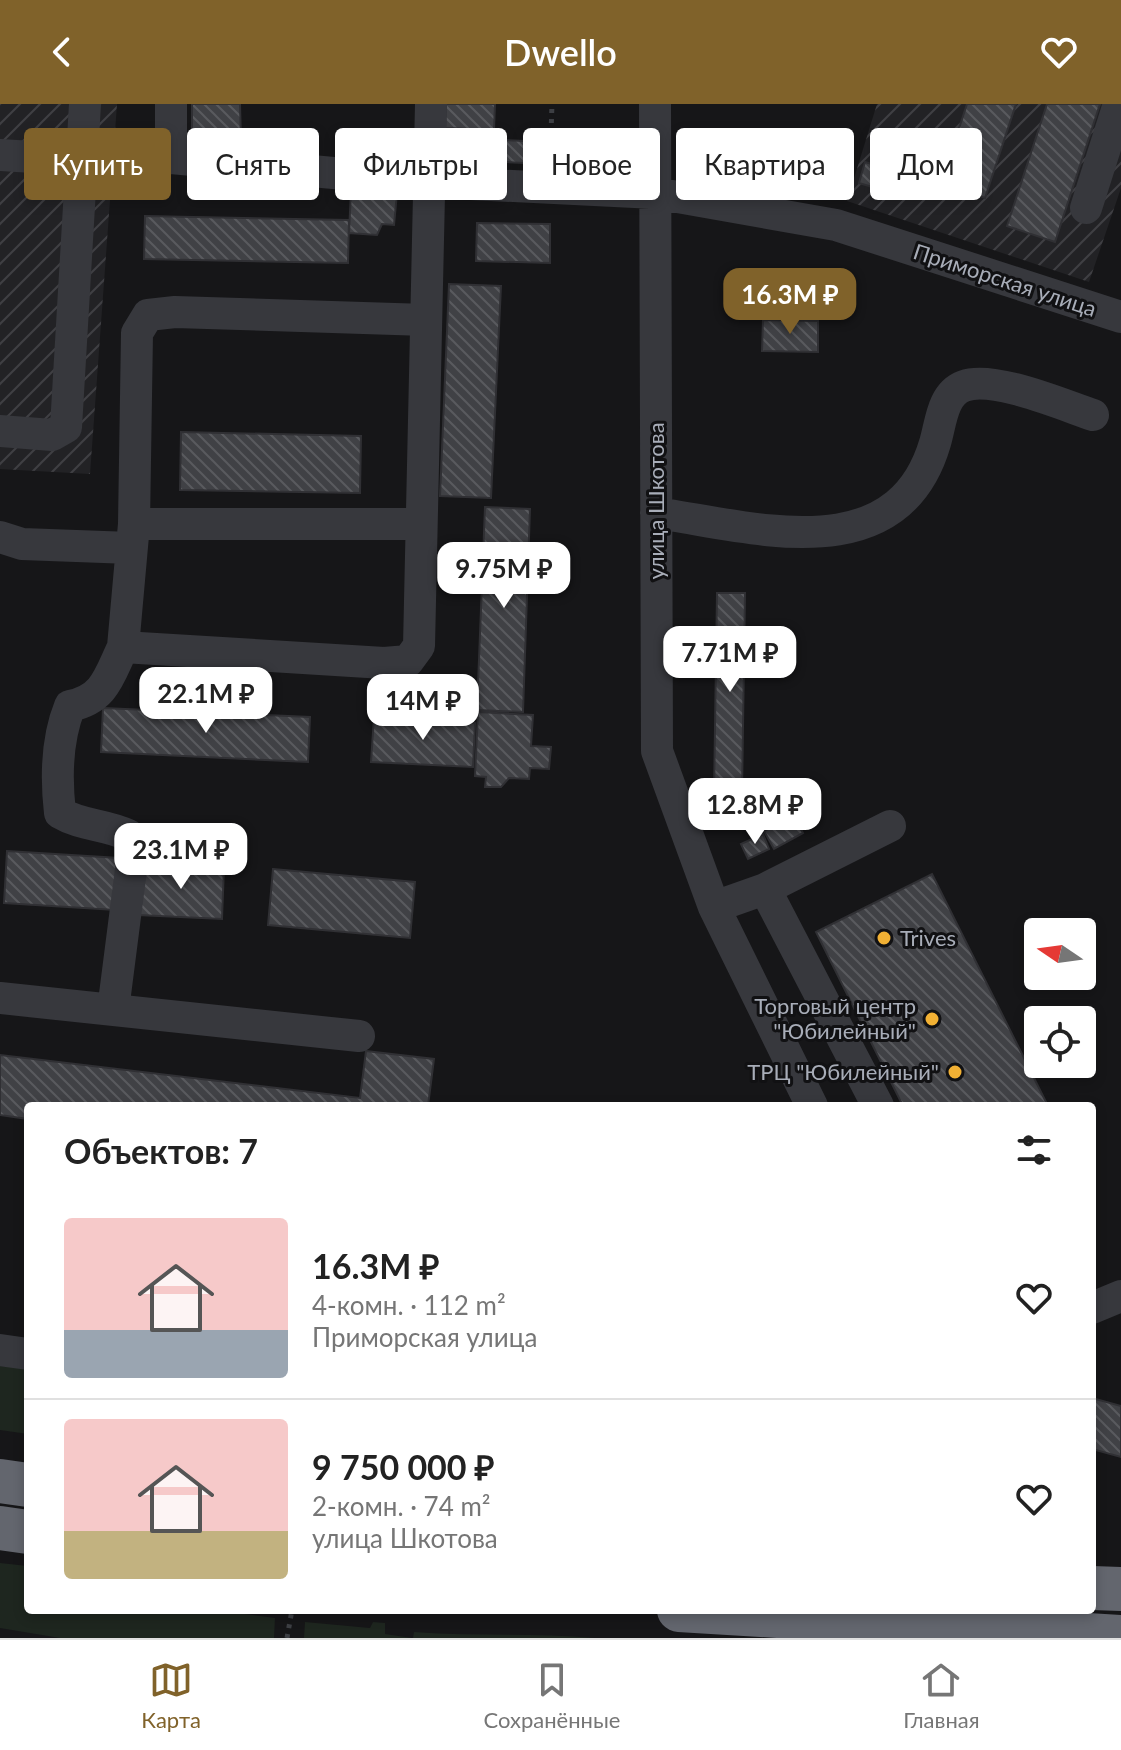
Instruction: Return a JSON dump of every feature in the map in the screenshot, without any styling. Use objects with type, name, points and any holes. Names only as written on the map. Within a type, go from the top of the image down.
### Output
[{"type":"highway","points":[[0,1481],[24,1484]]},
{"type":"highway","points":[[0,1528],[24,1531]]},
{"type":"highway","points":[[1096,1588],[1121,1589]]},
{"type":"highway","points":[[814,1614],[1050,1621],[1121,1637]]},
{"type":"street","points":[[84,128],[85,104]]},
{"type":"street","points":[[171,104],[171,128]]},
{"type":"street","points":[[431,104],[431,128]]},
{"type":"street","name":"улица Шкотова","points":[[655,104],[655,128]]},
{"type":"street","points":[[1086,208],[1119,104]]},
{"type":"street","points":[[0,155],[0,162]]},
{"type":"street","name":"Приморская улица","points":[[0,155],[24,156]]},
{"type":"street","name":"Приморская улица","points":[[171,158],[335,173]]},
{"type":"street","name":"Приморская улица","points":[[660,194],[836,225],[1121,317]]},
{"type":"street","points":[[0,431],[52,435],[66,427],[80,200]]},
{"type":"street","points":[[123,647],[384,663],[408,661],[419,646],[429,200]]},
{"type":"street","name":"улица Шкотова","points":[[655,200],[657,751],[714,907],[810,1102]]},
{"type":"street","points":[[113,1010],[133,854],[128,835],[110,827],[78,824],[60,813],[57,792],[62,726],[70,706],[91,702],[105,685],[123,647],[133,536],[137,333],[148,315],[175,312],[426,320]]},
{"type":"street","points":[[656,513],[792,533],[816,535],[847,530],[883,515],[919,483],[930,461],[948,397],[964,386],[983,384],[1016,390],[1093,415]]},
{"type":"street","points":[[0,537],[22,544],[133,536],[420,524]]},
{"type":"street","points":[[714,907],[765,889],[890,826]]},
{"type":"street","points":[[765,889],[876,1102]]},
{"type":"street","points":[[0,998],[359,1036]]},
{"type":"street","points":[[1096,1306],[1121,1296]]},
{"type":"street","points":[[0,1350],[24,1353]]},
{"type":"path","points":[[551,128],[552,104]]},
{"type":"path","points":[[287,1638],[291,1614]]},
{"type":"shaded area","points":[[0,104],[117,104],[115,128],[24,128],[24,200],[110,200],[90,474],[0,469]]},
{"type":"shaded area","points":[[877,104],[1121,104],[1121,188],[1089,282],[847,201],[854,200],[854,178]]},
{"type":"shaded area","points":[[0,1366],[24,1369],[24,1433],[0,1430]]},
{"type":"shaded area","points":[[0,1563],[24,1566],[24,1614],[246,1614],[275,1618],[274,1638],[60,1638],[0,1628]]},
{"type":"shaded area","points":[[305,1622],[370,1628],[373,1622],[385,1623],[385,1634],[412,1638],[304,1638]]},
{"type":"shaded area","points":[[414,1632],[550,1635],[595,1638],[413,1638]]},
{"type":"building","points":[[192,104],[240,104],[241,128],[192,128]]},
{"type":"building","points":[[446,104],[495,104],[494,128],[445,128]]},
{"type":"building","points":[[967,104],[1016,104],[985,198],[982,197],[982,128],[959,128]]},
{"type":"building","points":[[1047,104],[1100,104],[1055,242],[1007,226]]},
{"type":"building","points":[[507,140],[523,141],[523,163],[507,162]]},
{"type":"building","points":[[865,162],[870,164],[870,186],[859,183]]},
{"type":"building","points":[[351,200],[396,200],[394,225],[382,224],[377,235],[349,233]]},
{"type":"building","points":[[145,216],[349,220],[348,263],[144,259]]},
{"type":"building","points":[[477,223],[550,224],[550,263],[476,261]]},
{"type":"building","points":[[449,284],[501,286],[491,498],[440,496]]},
{"type":"building","points":[[763,320],[818,321],[818,352],[762,351]]},
{"type":"building","points":[[181,432],[361,436],[360,493],[180,490]]},
{"type":"building","points":[[485,507],[530,509],[523,712],[477,710]]},
{"type":"building","points":[[717,593],[745,593],[742,795],[714,795]]},
{"type":"building","points":[[103,708],[310,717],[308,762],[101,752]]},
{"type":"building","points":[[478,712],[533,715],[531,746],[551,747],[549,769],[530,768],[529,779],[509,778],[501,787],[485,787],[486,777],[475,776]]},
{"type":"building","points":[[374,717],[475,723],[473,767],[371,762]]},
{"type":"building","points":[[794,815],[803,833],[774,849],[764,831]]},
{"type":"building","points":[[763,834],[769,849],[748,859],[741,844]]},
{"type":"building","points":[[7,851],[119,858],[115,910],[4,903]]},
{"type":"building","points":[[140,863],[224,867],[222,919],[138,915]]},
{"type":"building","points":[[273,869],[415,882],[410,938],[268,925]]},
{"type":"building","name":"Торговый центр \"Юбилейный\"","points":[[932,874],[1024,1058],[1024,1078],[1034,1078],[1046,1102],[901,1102],[816,932]]},
{"type":"building","points":[[366,1051],[434,1059],[429,1102],[24,1102],[24,1118],[0,1115],[0,1055],[360,1098]]},
{"type":"building","points":[[1096,1399],[1121,1406],[1121,1457],[1096,1450]]},
{"type":"place","name":"Trives","points":[[884,938]]},
{"type":"place","name":"Торговый центр \"Юбилейный\"","points":[[932,1019]]},
{"type":"place","name":"ТРЦ \"Юбилейный\"","points":[[955,1072]]}]
